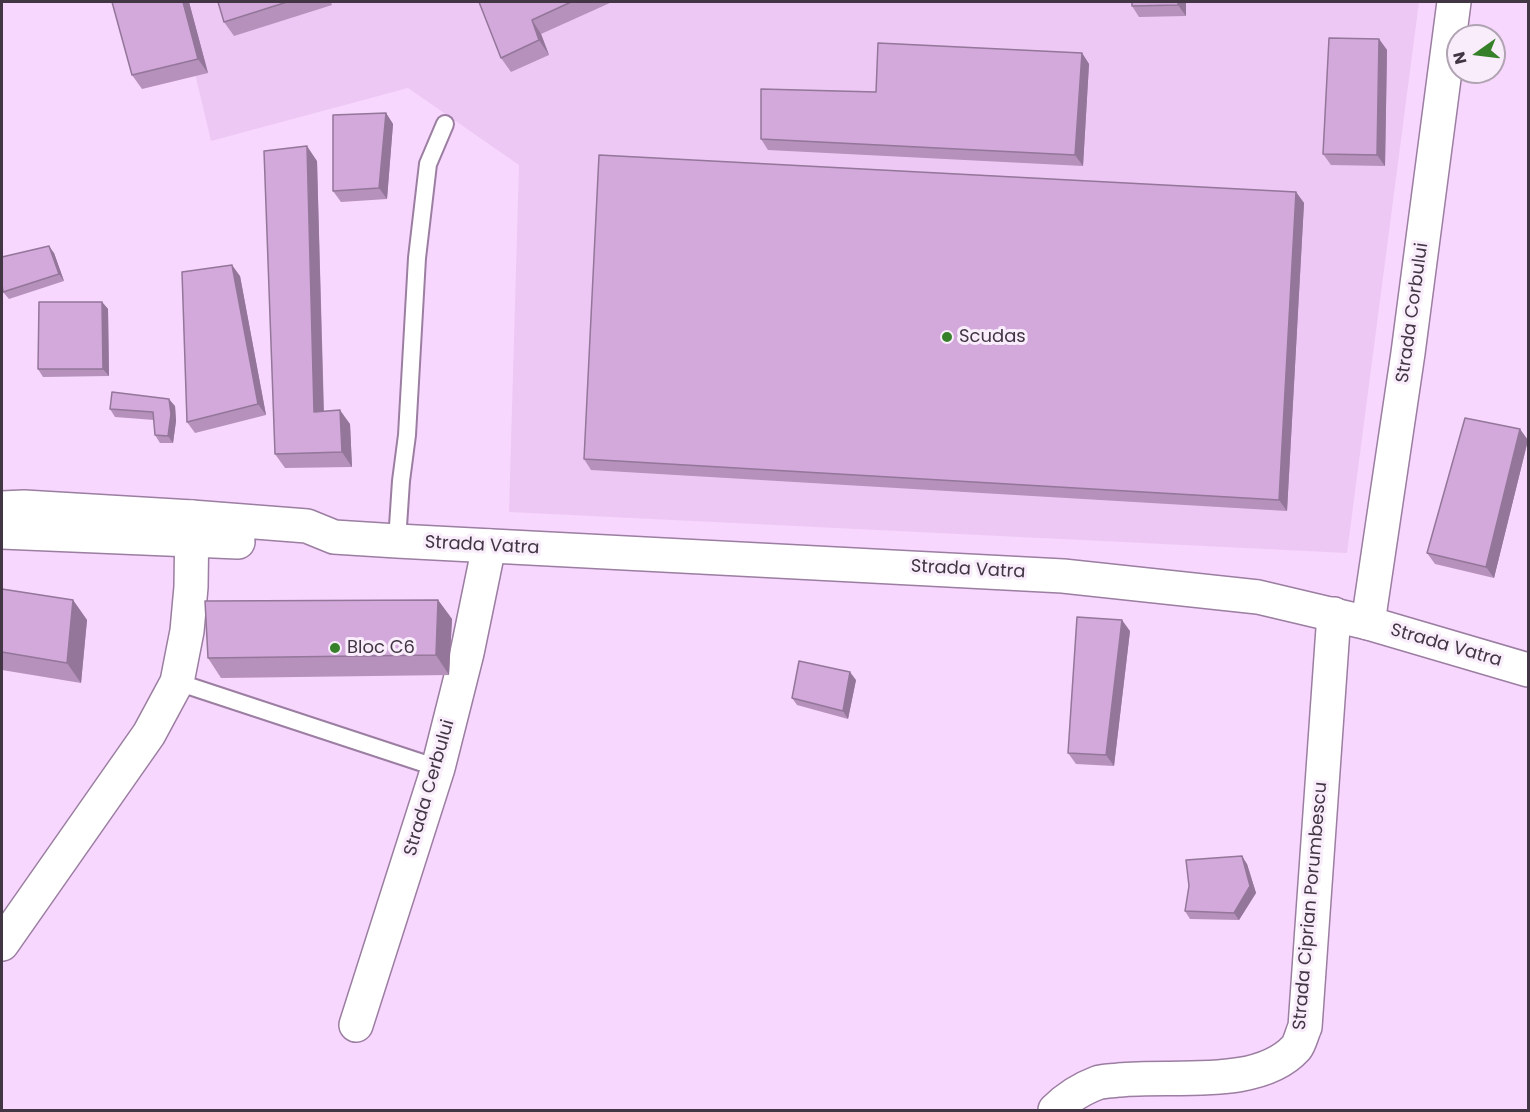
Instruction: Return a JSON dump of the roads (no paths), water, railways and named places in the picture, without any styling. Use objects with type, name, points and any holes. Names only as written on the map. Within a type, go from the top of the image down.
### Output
[{"type":"street","name":"Strada Corbului","points":[[1368,623],[1408,353],[1454,2]]},
{"type":"street","name":"Strada Vatra","points":[[2,508],[192,528]]},
{"type":"street","name":"Strada Vatra","points":[[2,532],[307,526],[334,537],[1063,576],[1258,597],[1368,623],[1528,670]]},
{"type":"street","points":[[2,944],[143,744],[177,682],[188,620],[192,528]]},
{"type":"street","name":"Strada Cerbului","points":[[356,1025],[438,768],[467,653],[489,546]]},
{"type":"street","name":"Strada Ciprian Porumbescu","points":[[1054,1110],[1064,1101],[1097,1083],[1143,1077],[1199,1078],[1246,1073],[1274,1066],[1297,1047],[1305,1027],[1334,614]]},
{"type":"lane","points":[[397,541],[407,435],[417,258],[428,164],[445,124]]},
{"type":"lane","points":[[177,682],[438,768]]},
{"type":"place","name":"Scudas","points":[[947,337]]},
{"type":"place","name":"Bloc C6","points":[[335,648]]}]
